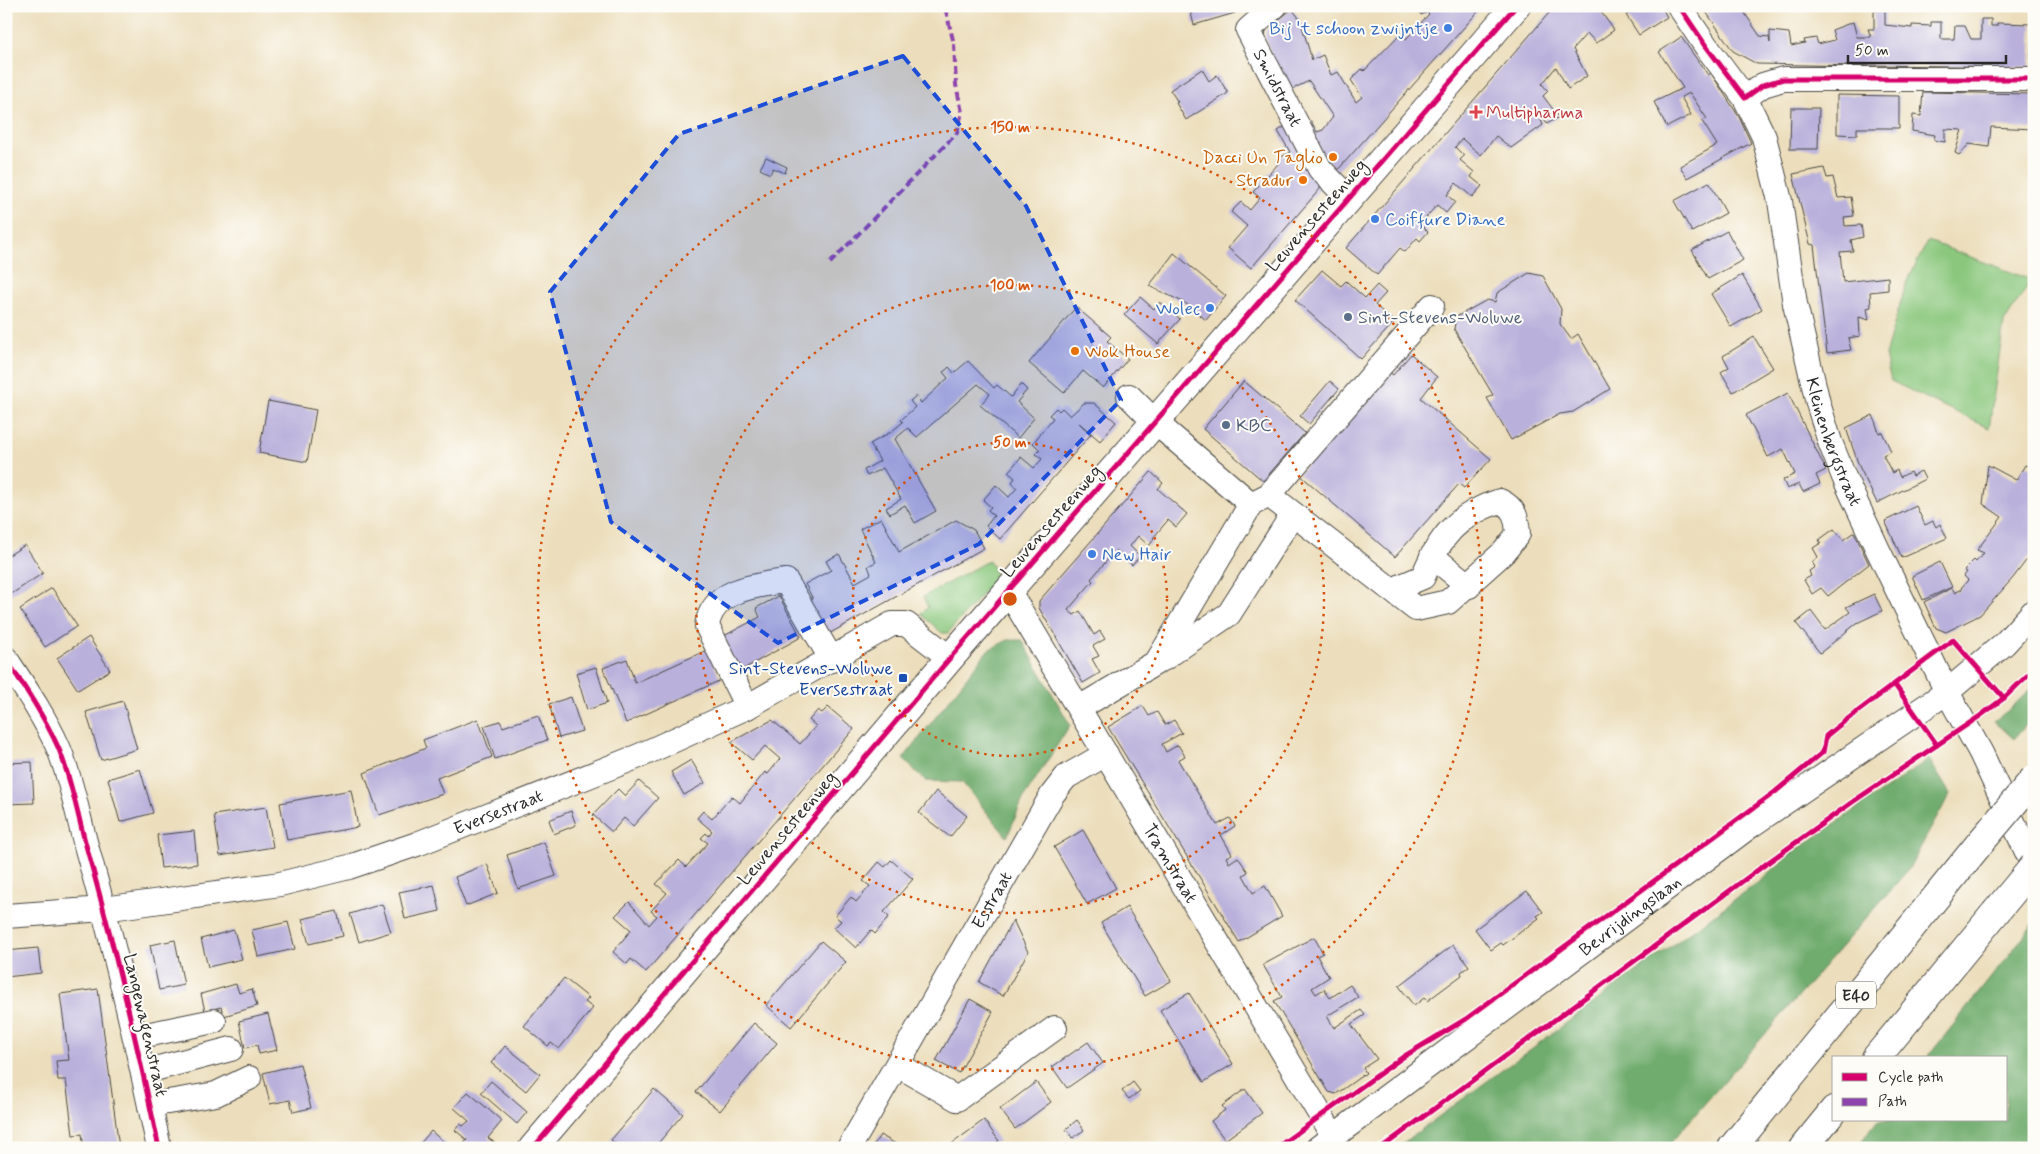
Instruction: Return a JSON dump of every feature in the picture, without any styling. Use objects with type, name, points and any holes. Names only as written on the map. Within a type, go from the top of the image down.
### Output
[{"type":"main road","name":"Leuvensesteenweg","points":[[533,1148],[1008,590],[1516,6]]},
{"type":"main road","name":"E40","points":[[1732,1148],[2034,779]]},
{"type":"main road","points":[[1878,1056],[2034,866]]},
{"type":"main road","points":[[1803,1148],[1832,1112]]},
{"type":"street","name":"Smidstraat","points":[[1275,6],[1248,30],[1320,169],[1348,198]]},
{"type":"street","name":"Kleinenbergstraat","points":[[1679,6],[1745,98],[1764,137],[1780,201],[1795,304],[1818,404],[1830,442],[1855,502],[1947,692],[1981,753],[2034,866]]},
{"type":"street","points":[[1745,98],[1763,85],[1783,79],[2034,79]]},
{"type":"street","points":[[1157,662],[1260,499],[1432,306]]},
{"type":"street","points":[[1129,396],[1156,422],[1260,499],[1293,514],[1416,609],[1448,602],[1469,586],[1504,552],[1518,534],[1517,520],[1513,510],[1507,504],[1500,501],[1480,508],[1459,522],[1443,538],[1432,556],[1423,577],[1392,590]]},
{"type":"street","points":[[1079,708],[1157,662],[1228,614],[1293,514]]},
{"type":"street","points":[[1432,556],[1469,586]]},
{"type":"street","points":[[747,707],[707,626],[708,614],[727,596],[751,585],[786,581],[832,660]]},
{"type":"street","name":"Tramstraat","points":[[1008,590],[1106,754],[1326,1142]]},
{"type":"street","name":"Bevrijdingslaan","points":[[1326,1142],[1750,826],[1947,692],[2005,643],[2034,611]]},
{"type":"street","name":"Eversestraat","points":[[6,916],[104,909],[280,884],[348,867],[417,844],[630,760],[747,707],[892,624],[906,624],[950,658]]},
{"type":"street","name":"Langewagenstraat","points":[[6,659],[32,697],[58,748],[104,909],[136,1037],[159,1148]]},
{"type":"street","name":"Esstraat","points":[[849,1148],[898,1066],[1052,795],[1066,777],[1106,754]]},
{"type":"street","points":[[136,1037],[214,1021]]},
{"type":"street","points":[[898,1066],[956,1099],[1055,1028]]},
{"type":"street","points":[[143,1072],[231,1049]]},
{"type":"street","points":[[150,1105],[216,1094],[249,1078]]},
{"type":"highlighted area","points":[[903,56],[1026,206],[1121,400],[979,544],[778,643],[611,522],[550,292],[679,134]]},
{"type":"green space","points":[[1928,241],[2032,280],[2004,322],[1989,428],[1891,381],[1885,355],[1907,281]]},
{"type":"green space","points":[[989,560],[997,577],[948,633],[942,633],[921,614],[928,607],[923,597]]},
{"type":"green space","points":[[1008,640],[1022,640],[1070,725],[1023,799],[1007,837],[962,782],[926,781],[903,759],[988,650]]},
{"type":"green space","points":[[2034,686],[2034,716],[2014,739],[1994,721],[2010,709]]},
{"type":"green space","points":[[1929,759],[1950,794],[1908,870],[1666,1148],[1396,1148],[1764,878],[1789,855]]},
{"type":"green space","points":[[2034,923],[2034,1148],[1856,1148],[1876,1122],[2008,1122],[2008,1056],[1929,1056]]},
{"type":"building","points":[[1189,6],[1233,6],[1235,13],[1194,25]]},
{"type":"building","points":[[1417,6],[1483,6],[1336,172],[1301,125],[1311,121],[1317,132],[1323,130],[1333,117],[1309,81],[1286,92],[1265,37],[1266,30],[1292,9],[1300,19],[1312,60],[1323,55],[1331,75],[1338,72],[1356,102],[1362,97],[1351,80],[1362,69],[1364,71],[1400,34],[1406,39],[1429,14],[1427,12],[1421,15]]},
{"type":"building","points":[[1555,6],[1606,6],[1601,12],[1614,30],[1596,43],[1587,33],[1573,49],[1587,76],[1568,89],[1556,67],[1542,84],[1548,91],[1543,96],[1559,117],[1547,124],[1542,113],[1538,113],[1543,125],[1511,148],[1496,136],[1481,155],[1462,139],[1455,147],[1464,156],[1460,160],[1474,172],[1471,177],[1482,186],[1472,197],[1456,183],[1447,195],[1455,202],[1446,213],[1437,205],[1420,224],[1428,232],[1420,241],[1417,238],[1405,252],[1400,248],[1377,275],[1346,248]]},
{"type":"building","points":[[1641,6],[1661,6],[1667,17],[1639,35],[1626,15]]},
{"type":"building","points":[[1702,6],[1740,6],[1760,36],[1769,37],[1770,43],[1770,31],[1789,33],[1791,46],[1805,43],[1804,40],[1816,38],[1818,44],[1835,40],[1832,30],[1853,22],[1857,37],[1871,37],[1868,29],[1874,29],[1874,11],[1885,8],[1885,25],[1912,28],[1912,25],[1931,26],[1931,22],[1941,22],[1941,39],[1954,39],[1955,26],[1965,26],[1971,39],[1981,39],[1981,19],[1991,19],[1991,26],[1997,26],[1997,23],[2032,24],[2030,67],[1757,64],[1733,51]]},
{"type":"building","points":[[1681,37],[1708,75],[1711,73],[1739,117],[1751,143],[1687,178],[1680,166],[1717,145],[1702,121],[1707,119],[1690,93],[1681,97],[1691,115],[1667,127],[1654,102],[1683,88],[1659,52]]},
{"type":"building","points":[[1202,69],[1209,81],[1217,75],[1228,93],[1186,120],[1170,90]]},
{"type":"building","points":[[1923,92],[2034,94],[2034,129],[1991,127],[1989,147],[1969,144],[1959,155],[1955,153],[1962,130],[1945,129],[1945,142],[1934,140],[1935,135],[1912,131],[1913,115],[1921,116]]},
{"type":"building","points":[[1837,95],[1899,96],[1899,128],[1857,128],[1857,135],[1837,134]]},
{"type":"building","points":[[1791,108],[1819,108],[1818,149],[1790,149]]},
{"type":"building","points":[[1290,123],[1321,182],[1320,189],[1251,268],[1228,248],[1247,226],[1231,212],[1241,202],[1250,210],[1260,198],[1253,192],[1278,164],[1276,160],[1290,152],[1278,131]]},
{"type":"building","points":[[766,157],[787,167],[785,173],[773,168],[770,174],[760,169]]},
{"type":"building","points":[[1824,168],[1827,178],[1833,177],[1838,198],[1851,197],[1854,216],[1844,217],[1845,226],[1861,225],[1863,237],[1851,240],[1853,251],[1840,252],[1843,282],[1888,277],[1888,290],[1870,292],[1871,307],[1867,308],[1869,320],[1859,317],[1860,336],[1848,338],[1851,350],[1827,353],[1814,245],[1810,244],[1793,174]]},
{"type":"building","points":[[1709,182],[1726,213],[1692,232],[1674,201]]},
{"type":"building","points":[[1727,231],[1743,260],[1708,279],[1692,250]]},
{"type":"building","points":[[1174,253],[1226,296],[1206,320],[1185,303],[1149,286]]},
{"type":"building","points":[[1322,270],[1341,286],[1346,281],[1365,298],[1377,285],[1386,293],[1375,305],[1394,322],[1361,359],[1295,300]]},
{"type":"building","points":[[1529,273],[1543,276],[1561,309],[1560,324],[1571,339],[1578,334],[1610,389],[1573,412],[1560,414],[1511,440],[1487,398],[1493,395],[1454,329],[1456,317],[1487,300],[1495,302],[1497,293]]},
{"type":"building","points":[[1742,275],[1762,309],[1731,327],[1711,294]]},
{"type":"building","points":[[1140,297],[1154,309],[1160,302],[1180,319],[1158,344],[1124,315]]},
{"type":"building","points":[[1076,307],[1111,337],[1107,341],[1128,359],[1103,388],[1083,371],[1064,393],[1029,363]]},
{"type":"building","points":[[1754,337],[1773,368],[1733,392],[1721,372],[1729,367],[1723,356]]},
{"type":"building","points":[[1411,354],[1437,377],[1421,398],[1491,459],[1464,488],[1459,484],[1395,557],[1299,474],[1388,371],[1393,375]]},
{"type":"building","points":[[968,361],[994,388],[997,385],[1011,397],[1021,384],[1027,390],[1017,402],[1034,418],[1018,438],[980,405],[990,394],[978,384],[917,437],[908,428],[895,439],[936,511],[915,523],[905,505],[890,514],[886,508],[901,499],[883,468],[867,476],[864,470],[880,461],[870,444],[891,432],[903,422],[901,420],[915,407],[910,401],[916,396],[921,403],[948,378],[943,372],[949,367],[954,373]]},
{"type":"building","points":[[1244,381],[1305,433],[1263,481],[1203,429]]},
{"type":"building","points":[[1330,381],[1339,389],[1309,424],[1300,416]]},
{"type":"building","points":[[1788,393],[1826,470],[1816,475],[1820,484],[1803,492],[1799,484],[1787,489],[1783,480],[1795,474],[1783,449],[1768,457],[1746,415]]},
{"type":"building","points":[[268,401],[316,410],[307,462],[259,453]]},
{"type":"building","points":[[1084,403],[1094,403],[1116,422],[1100,441],[1079,423],[1091,434],[1000,539],[986,526],[994,516],[988,510],[991,507],[983,500],[996,485],[1009,497],[1017,488],[1012,482],[1015,478],[1008,472],[1021,457],[1034,468],[1042,459],[1036,454],[1040,450],[1033,443],[1053,418],[1049,415],[1056,408],[1059,411],[1062,408],[1070,416]]},
{"type":"building","points":[[1873,415],[1879,433],[1882,432],[1891,451],[1883,455],[1892,473],[1897,470],[1900,477],[1910,472],[1912,476],[1921,471],[1925,479],[1877,503],[1859,466],[1846,428]]},
{"type":"building","points":[[1988,465],[2016,480],[2025,465],[2034,469],[2034,550],[2013,578],[1980,615],[1946,632],[1936,628],[1924,602],[1952,588],[1955,593],[1962,589],[1968,580],[1964,576],[1967,572],[1964,570],[1974,560],[1976,562],[1984,553],[1977,550],[2002,517],[1983,504]]},
{"type":"building","points":[[1151,472],[1163,483],[1158,489],[1187,514],[1176,527],[1168,520],[1149,546],[1138,536],[1130,546],[1140,556],[1132,565],[1116,550],[1068,610],[1074,615],[1080,611],[1094,635],[1100,631],[1105,639],[1093,646],[1099,656],[1092,659],[1100,673],[1083,683],[1039,608],[1039,601]]},
{"type":"building","points":[[1916,506],[1925,525],[1933,521],[1936,527],[1940,524],[1947,538],[1902,558],[1885,521]]},
{"type":"building","points":[[881,518],[899,552],[956,520],[974,530],[984,548],[825,636],[806,603],[813,599],[805,584],[831,570],[826,561],[839,554],[855,583],[871,574],[868,566],[876,562],[860,529]]},
{"type":"building","points":[[1834,529],[1843,540],[1854,532],[1869,564],[1828,596],[1821,588],[1812,594],[1804,580],[1811,576],[1809,571],[1815,567],[1812,562],[1818,557],[1813,548],[1821,543],[1819,540]]},
{"type":"building","points":[[25,545],[43,573],[10,595],[6,590],[6,557]]},
{"type":"building","points":[[1940,562],[1952,587],[1923,600],[1912,576]]},
{"type":"building","points":[[52,588],[77,626],[45,647],[20,609]]},
{"type":"building","points":[[1874,594],[1882,611],[1857,623],[1820,653],[1796,623],[1811,611],[1825,630],[1850,612],[1846,607]]},
{"type":"building","points":[[779,596],[801,637],[736,673],[720,638],[760,617],[756,608]]},
{"type":"building","points":[[89,637],[110,670],[78,690],[57,658]]},
{"type":"building","points":[[707,650],[721,680],[626,723],[603,668],[627,659],[635,683]]},
{"type":"building","points":[[596,667],[607,703],[587,710],[576,673]]},
{"type":"building","points":[[571,697],[582,731],[559,738],[549,704]]},
{"type":"building","points":[[123,701],[137,749],[101,760],[86,712]]},
{"type":"building","points":[[1143,706],[1149,716],[1157,712],[1165,725],[1174,720],[1182,733],[1162,744],[1166,752],[1178,745],[1185,756],[1178,760],[1217,825],[1230,818],[1235,826],[1221,835],[1232,854],[1226,857],[1229,863],[1238,857],[1248,872],[1243,875],[1253,893],[1265,886],[1282,916],[1239,942],[1108,727]]},
{"type":"building","points":[[828,707],[854,729],[646,972],[631,959],[627,964],[613,952],[631,930],[615,916],[629,902],[649,925],[657,916],[651,911],[667,893],[656,884],[679,860],[686,867],[708,843],[701,838],[706,833],[708,836],[712,831],[697,818],[703,811],[712,819],[732,796],[740,803],[765,772],[768,774],[780,759],[765,746],[752,760],[731,742],[772,720],[800,744],[816,726],[809,720],[818,710],[822,713]]},
{"type":"building","points":[[538,715],[547,740],[495,759],[484,726],[500,721],[503,727]]},
{"type":"building","points":[[478,719],[492,757],[437,778],[443,794],[379,815],[364,773],[426,748],[423,740]]},
{"type":"building","points":[[6,728],[10,747],[6,747]]},
{"type":"building","points":[[691,760],[705,783],[684,795],[671,772]]},
{"type":"building","points":[[32,762],[34,803],[6,804],[6,763]]},
{"type":"building","points":[[140,769],[153,813],[120,822],[108,779]]},
{"type":"building","points":[[639,781],[658,798],[633,826],[624,818],[612,832],[593,815],[618,789],[625,796]]},
{"type":"building","points":[[351,790],[358,827],[287,840],[280,803]]},
{"type":"building","points":[[936,791],[967,816],[950,837],[919,813]]},
{"type":"building","points":[[266,807],[273,847],[220,856],[214,815]]},
{"type":"building","points":[[571,811],[576,825],[554,834],[549,820]]},
{"type":"building","points":[[1083,830],[1116,888],[1087,904],[1054,847]]},
{"type":"building","points":[[194,831],[197,864],[161,868],[157,835]]},
{"type":"building","points":[[544,842],[556,876],[518,889],[507,855]]},
{"type":"building","points":[[891,860],[913,879],[884,912],[889,917],[875,934],[871,930],[856,948],[834,928],[841,921],[835,916],[851,897],[856,902],[870,886],[863,881],[879,862],[885,867]]},
{"type":"building","points":[[487,864],[498,893],[466,906],[455,877]]},
{"type":"building","points":[[434,885],[440,911],[405,919],[399,892]]},
{"type":"building","points":[[1527,891],[1543,912],[1537,916],[1539,918],[1503,945],[1501,943],[1491,950],[1475,929]]},
{"type":"building","points":[[382,904],[391,932],[359,942],[350,914]]},
{"type":"building","points":[[1127,907],[1171,981],[1145,996],[1101,923]]},
{"type":"building","points":[[337,911],[343,936],[309,944],[302,919]]},
{"type":"building","points":[[1013,920],[1028,952],[1003,996],[979,982]]},
{"type":"building","points":[[288,922],[295,949],[258,957],[252,930]]},
{"type":"building","points":[[234,930],[242,959],[208,967],[201,939]]},
{"type":"building","points":[[1314,937],[1323,953],[1317,956],[1329,977],[1312,988],[1316,994],[1324,989],[1330,998],[1350,985],[1358,997],[1327,1016],[1334,1028],[1361,1010],[1365,1015],[1351,1024],[1377,1059],[1363,1068],[1366,1073],[1336,1094],[1329,1092],[1274,1001],[1282,997],[1263,965]]},
{"type":"building","points":[[175,940],[184,985],[159,990],[150,945]]},
{"type":"building","points":[[821,941],[846,962],[791,1027],[766,1005]]},
{"type":"building","points":[[1453,945],[1469,966],[1461,972],[1462,975],[1427,1001],[1424,998],[1414,1006],[1399,986]]},
{"type":"building","points":[[38,948],[41,973],[6,977],[6,951]]},
{"type":"building","points":[[564,978],[589,998],[585,1002],[593,1008],[559,1049],[551,1043],[548,1046],[524,1026]]},
{"type":"building","points":[[236,984],[239,993],[252,989],[257,1006],[224,1016],[221,1007],[205,1011],[201,994]]},
{"type":"building","points":[[98,989],[119,1148],[84,1148],[82,1134],[73,1135],[66,1080],[58,1080],[56,1061],[69,1060],[60,994]]},
{"type":"building","points":[[1189,993],[1233,1064],[1204,1082],[1160,1010]]},
{"type":"building","points":[[970,999],[993,1012],[959,1073],[936,1061]]},
{"type":"building","points":[[268,1014],[277,1050],[259,1054],[257,1045],[245,1048],[239,1021]]},
{"type":"building","points":[[754,1023],[777,1043],[720,1111],[696,1092]]},
{"type":"building","points":[[1088,1042],[1103,1063],[1067,1088],[1052,1067]]},
{"type":"building","points":[[505,1046],[540,1074],[526,1091],[491,1063]]},
{"type":"building","points":[[300,1064],[311,1108],[293,1112],[290,1100],[270,1104],[263,1073]]},
{"type":"building","points":[[491,1081],[527,1112],[517,1124],[481,1093]]},
{"type":"building","points":[[1036,1082],[1051,1102],[1015,1129],[1000,1109]]},
{"type":"building","points":[[1133,1082],[1140,1091],[1129,1099],[1122,1091]]},
{"type":"building","points":[[654,1089],[683,1114],[654,1148],[620,1148],[611,1140]]},
{"type":"building","points":[[1245,1089],[1262,1113],[1225,1140],[1211,1121],[1225,1110],[1222,1106]]},
{"type":"building","points":[[468,1092],[502,1121],[488,1138],[499,1146],[497,1148],[460,1148],[467,1140],[455,1130],[460,1124],[463,1126],[469,1121],[454,1108]]},
{"type":"building","points":[[984,1120],[999,1141],[989,1148],[946,1148]]},
{"type":"building","points":[[1077,1120],[1084,1130],[1073,1138],[1066,1129]]},
{"type":"building","points":[[431,1131],[451,1148],[420,1148],[418,1146]]},
{"type":"building","points":[[880,1135],[903,1148],[872,1148]]},
{"type":"marked path","points":[[830,263],[957,133],[962,112],[956,85],[954,44],[946,11],[948,6]]},
{"type":"cycle path","points":[[533,1148],[950,658],[1516,6]]},
{"type":"cycle path","points":[[1679,6],[1745,98],[1763,85],[1783,79],[2034,79]]},
{"type":"cycle path","points":[[1276,1148],[1403,1057],[1466,1019],[1775,792],[1823,752],[1826,736],[1953,640],[2004,698]]},
{"type":"cycle path","points":[[6,659],[47,724],[67,771],[117,961],[159,1148]]},
{"type":"cycle path","points":[[1381,1148],[1770,861],[1851,803],[1980,716],[2004,698],[2034,669]]},
{"type":"cycle path","points":[[1895,685],[1937,745]]},
{"type":"place","name":"Bij 't schoon zwijntje","points":[[1448,28]]},
{"type":"place","name":"Multipharma","points":[[1476,112]]},
{"type":"place","name":"Dacci Un Taglio","points":[[1333,157]]},
{"type":"place","name":"Stradur","points":[[1303,180]]},
{"type":"place","name":"Coiffure Diane","points":[[1375,219]]},
{"type":"place","name":"Wolec","points":[[1210,308]]},
{"type":"place","name":"Sint-Stevens-Woluwe","points":[[1348,317]]},
{"type":"place","name":"Wok House","points":[[1075,351]]},
{"type":"place","name":"KBC","points":[[1226,425]]},
{"type":"place","name":"New Hair","points":[[1092,554]]},
{"type":"place","name":"Sint-Stevens-Woluwe Eversestraat","points":[[903,678]]}]
